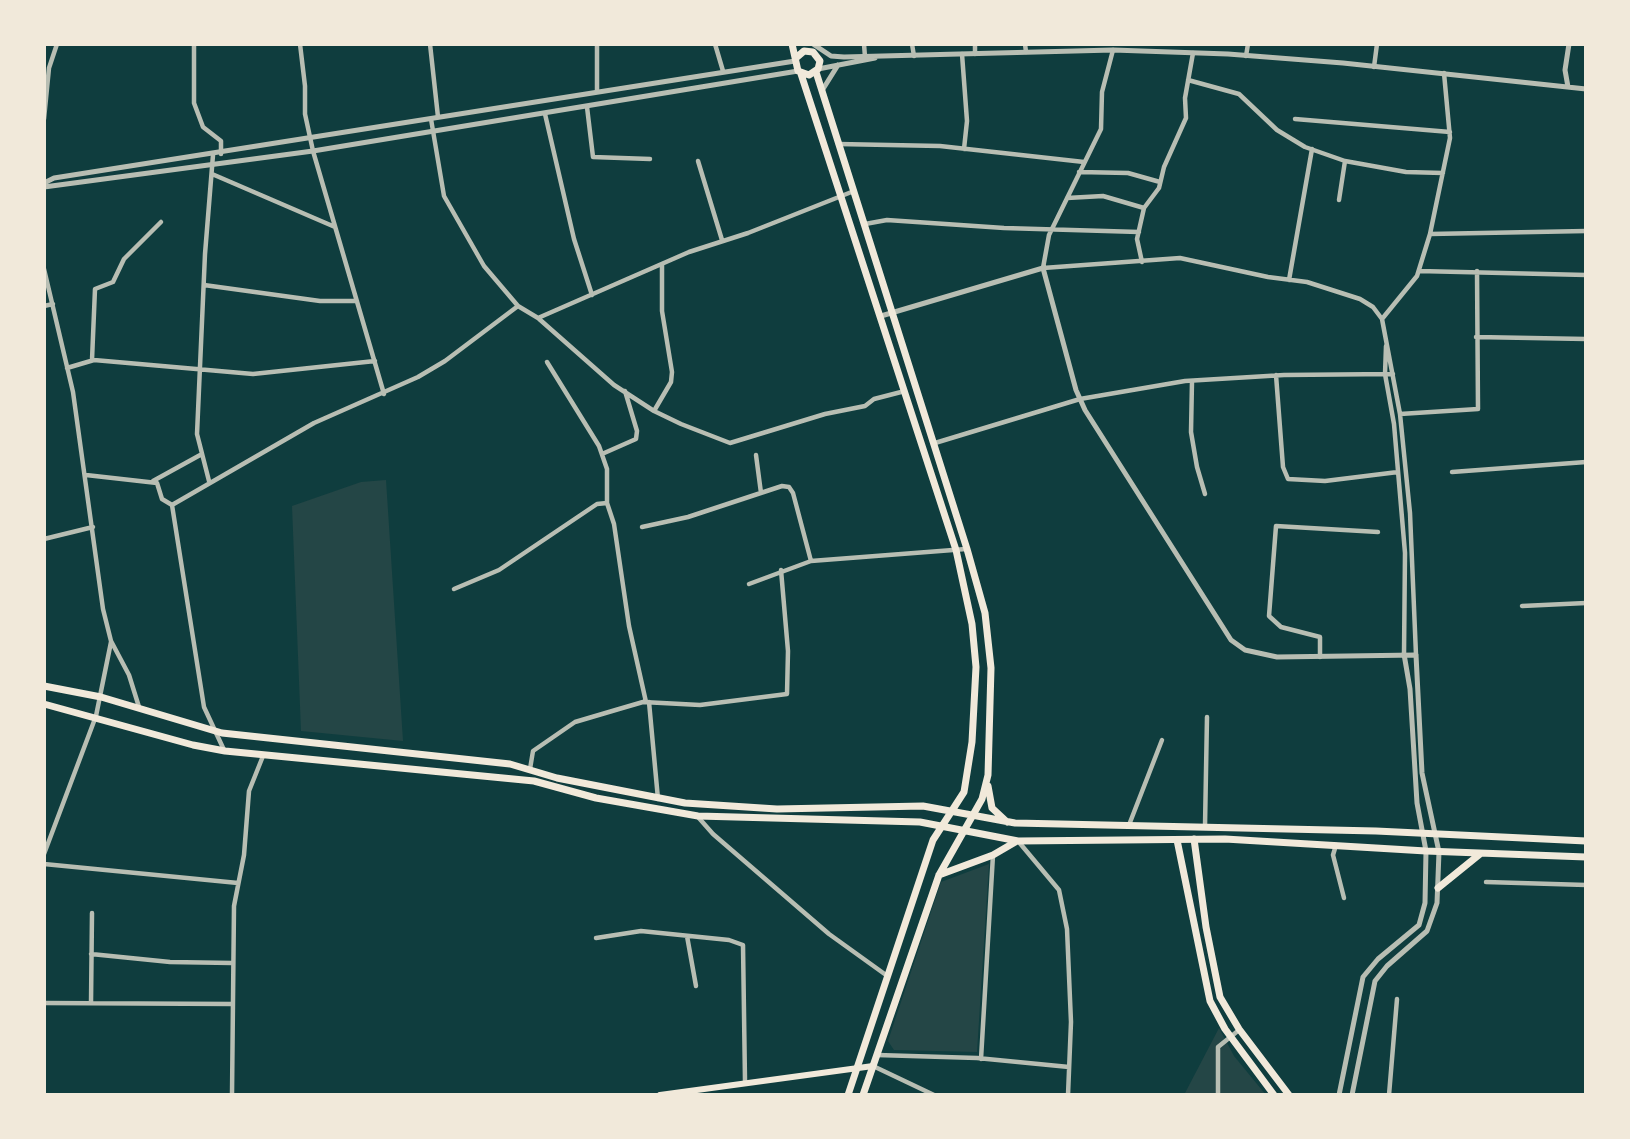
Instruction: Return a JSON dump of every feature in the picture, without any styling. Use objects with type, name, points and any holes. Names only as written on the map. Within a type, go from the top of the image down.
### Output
[{"type":"main road","points":[[792,44],[956,551],[970,612],[976,667],[967,777],[962,797],[933,840],[848,1095]]},
{"type":"main road","points":[[796,59],[809,46],[818,57],[817,70],[822,93],[894,312],[985,613],[991,668],[988,775],[992,808],[1007,822]]},
{"type":"main road","points":[[800,72],[809,75],[817,70]]},
{"type":"main road","points":[[44,685],[101,697],[216,732],[510,764],[658,800],[776,809],[923,806],[1007,822],[1205,826],[1586,841]]},
{"type":"main road","points":[[44,704],[96,716],[193,746],[264,757],[534,781],[607,800],[698,816],[888,820],[1018,841],[1194,839],[1336,844],[1439,852],[1586,856]]},
{"type":"main road","points":[[863,1095],[939,875],[982,799],[988,775]]},
{"type":"main road","points":[[710,816],[712,805]]},
{"type":"main road","points":[[1194,839],[1217,984],[1225,1007],[1290,1095]]},
{"type":"main road","points":[[1177,840],[1205,987],[1215,1013],[1274,1095]]},
{"type":"main road","points":[[939,875],[993,855],[1018,841]]},
{"type":"main road","points":[[1438,888],[1481,853]]},
{"type":"main road","points":[[660,1095],[745,1081],[873,1066]]},
{"type":"street","points":[[44,119],[47,67],[57,44]]},
{"type":"street","points":[[194,44],[194,103],[203,127],[220,141],[221,155]]},
{"type":"street","points":[[300,44],[305,114],[313,151],[384,394]]},
{"type":"street","points":[[430,44],[435,132],[444,196],[484,266],[519,306],[538,318],[624,391],[681,425],[730,443],[825,414],[865,406],[874,399],[905,391]]},
{"type":"street","points":[[597,44],[597,91]]},
{"type":"street","points":[[715,44],[723,71]]},
{"type":"street","points":[[864,44],[865,58]]},
{"type":"street","points":[[912,44],[914,55]]},
{"type":"street","points":[[975,44],[975,54]]},
{"type":"street","points":[[1025,44],[1026,52]]},
{"type":"street","points":[[1247,56],[1248,44]]},
{"type":"street","points":[[1374,66],[1377,44]]},
{"type":"street","points":[[1568,87],[1565,70],[1569,44]]},
{"type":"street","points":[[809,46],[831,56],[865,58],[1113,50],[1193,53],[1374,66],[1586,89]]},
{"type":"street","points":[[1113,50],[1102,92],[1101,129],[1051,230],[1043,268],[1080,399],[1231,640],[1245,650],[1267,655],[1416,655]]},
{"type":"street","points":[[1142,262],[1137,239],[1144,208],[1160,183],[1186,118],[1193,53]]},
{"type":"street","points":[[962,54],[967,121],[964,149]]},
{"type":"street","points":[[817,70],[865,58]]},
{"type":"street","points":[[44,185],[54,178],[221,155],[796,59]]},
{"type":"street","points":[[822,93],[824,83],[838,65]]},
{"type":"street","points":[[44,185],[213,166],[545,114],[766,75],[800,72]]},
{"type":"street","points":[[1382,319],[1419,271],[1430,234],[1450,132],[1444,74]]},
{"type":"street","points":[[1188,80],[1238,94],[1277,130],[1312,149],[1345,161],[1406,172],[1443,173]]},
{"type":"street","points":[[587,107],[593,157],[650,159]]},
{"type":"street","points":[[545,114],[574,239],[592,295]]},
{"type":"street","points":[[1295,118],[1450,132]]},
{"type":"street","points":[[838,144],[964,149],[1084,162]]},
{"type":"street","points":[[1289,280],[1312,149]]},
{"type":"street","points":[[209,481],[197,434],[213,155]]},
{"type":"street","points":[[698,161],[722,240]]},
{"type":"street","points":[[1339,200],[1345,161]]},
{"type":"street","points":[[1079,172],[1128,173],[1160,183]]},
{"type":"street","points":[[212,174],[336,228]]},
{"type":"street","points":[[538,318],[722,240],[748,233],[853,191]]},
{"type":"street","points":[[1067,198],[1103,197],[1144,208]]},
{"type":"street","points":[[865,224],[887,220],[1051,230],[1139,232]]},
{"type":"street","points":[[92,360],[95,289],[113,282],[124,259],[160,222]]},
{"type":"street","points":[[1430,234],[1586,230]]},
{"type":"street","points":[[881,316],[1043,268],[1180,258],[1316,284],[1360,299],[1382,319],[1400,414],[1412,545],[1423,774],[1439,852],[1438,888],[1434,916],[1427,931],[1387,966],[1375,981],[1352,1095]]},
{"type":"street","points":[[654,411],[671,382],[672,372],[662,310],[662,265]]},
{"type":"street","points":[[44,269],[67,368],[111,641],[96,716],[44,854]]},
{"type":"street","points":[[1419,271],[1586,275]]},
{"type":"street","points":[[1400,414],[1478,409],[1477,271]]},
{"type":"street","points":[[204,285],[320,301],[357,301]]},
{"type":"street","points":[[44,306],[53,304]]},
{"type":"street","points":[[172,505],[209,481],[351,404],[384,394],[445,361],[519,306]]},
{"type":"street","points":[[1476,337],[1586,339]]},
{"type":"street","points":[[1339,1095],[1363,977],[1378,959],[1419,925],[1425,903],[1426,851],[1416,787],[1408,666],[1404,654],[1405,553],[1398,472],[1384,374],[1387,338]]},
{"type":"street","points":[[67,368],[92,360],[253,374],[374,361]]},
{"type":"street","points":[[547,362],[602,454],[607,468],[607,503],[614,524],[629,626],[648,702],[658,800]]},
{"type":"street","points":[[935,443],[1080,399],[1192,380],[1276,375],[1393,374]]},
{"type":"street","points":[[1276,375],[1283,467],[1288,479],[1325,481],[1398,472]]},
{"type":"street","points":[[1192,380],[1191,432],[1196,467],[1205,494]]},
{"type":"street","points":[[602,454],[636,439],[637,431],[624,391]]},
{"type":"street","points":[[151,482],[201,454]]},
{"type":"street","points":[[756,455],[761,493]]},
{"type":"street","points":[[1452,472],[1586,462]]},
{"type":"street","points":[[86,475],[118,481],[157,483],[162,499],[172,505]]},
{"type":"street","points":[[642,527],[688,517],[782,486],[789,487],[811,561]]},
{"type":"street","points":[[454,589],[499,570],[597,504],[607,503]]},
{"type":"street","points":[[172,505],[204,707],[225,751]]},
{"type":"street","points":[[1320,656],[1320,637],[1281,627],[1269,616],[1276,526],[1378,532]]},
{"type":"street","points":[[44,539],[93,527]]},
{"type":"street","points":[[749,584],[811,561],[967,549]]},
{"type":"street","points":[[530,769],[533,751],[575,722],[648,702],[700,705],[787,694],[788,651],[781,570]]},
{"type":"street","points":[[1522,606],[1586,603]]},
{"type":"street","points":[[111,641],[130,675],[139,710]]},
{"type":"street","points":[[1205,826],[1208,717]]},
{"type":"street","points":[[1129,825],[1162,740]]},
{"type":"street","points":[[232,1095],[234,905],[249,791],[264,757]]},
{"type":"street","points":[[698,816],[713,834],[818,925],[886,975]]},
{"type":"street","points":[[1018,841],[1059,890],[1067,929],[1068,1095]]},
{"type":"street","points":[[1336,844],[1333,855],[1343,898]]},
{"type":"street","points":[[981,1059],[993,855]]},
{"type":"street","points":[[44,864],[238,883]]},
{"type":"street","points":[[1486,882],[1586,885]]},
{"type":"street","points":[[91,1003],[92,913]]},
{"type":"street","points":[[596,938],[641,931],[729,940],[743,945],[745,1081]]},
{"type":"street","points":[[687,936],[696,986]]},
{"type":"street","points":[[91,954],[170,962],[232,963]]},
{"type":"street","points":[[1389,1095],[1397,999]]},
{"type":"street","points":[[44,1003],[232,1004]]},
{"type":"street","points":[[1218,1095],[1218,1046],[1239,1029]]},
{"type":"street","points":[[877,1055],[981,1059],[1069,1067]]},
{"type":"street","points":[[873,1066],[934,1095]]},
{"type":"shaded area","points":[[386,480],[403,741],[301,731],[292,506],[361,482]]},
{"type":"shaded area","points":[[989,864],[977,1052],[894,1050],[888,1041],[941,882]]},
{"type":"shaded area","points":[[1219,1028],[1234,1056],[1266,1095],[1184,1095]]}]
